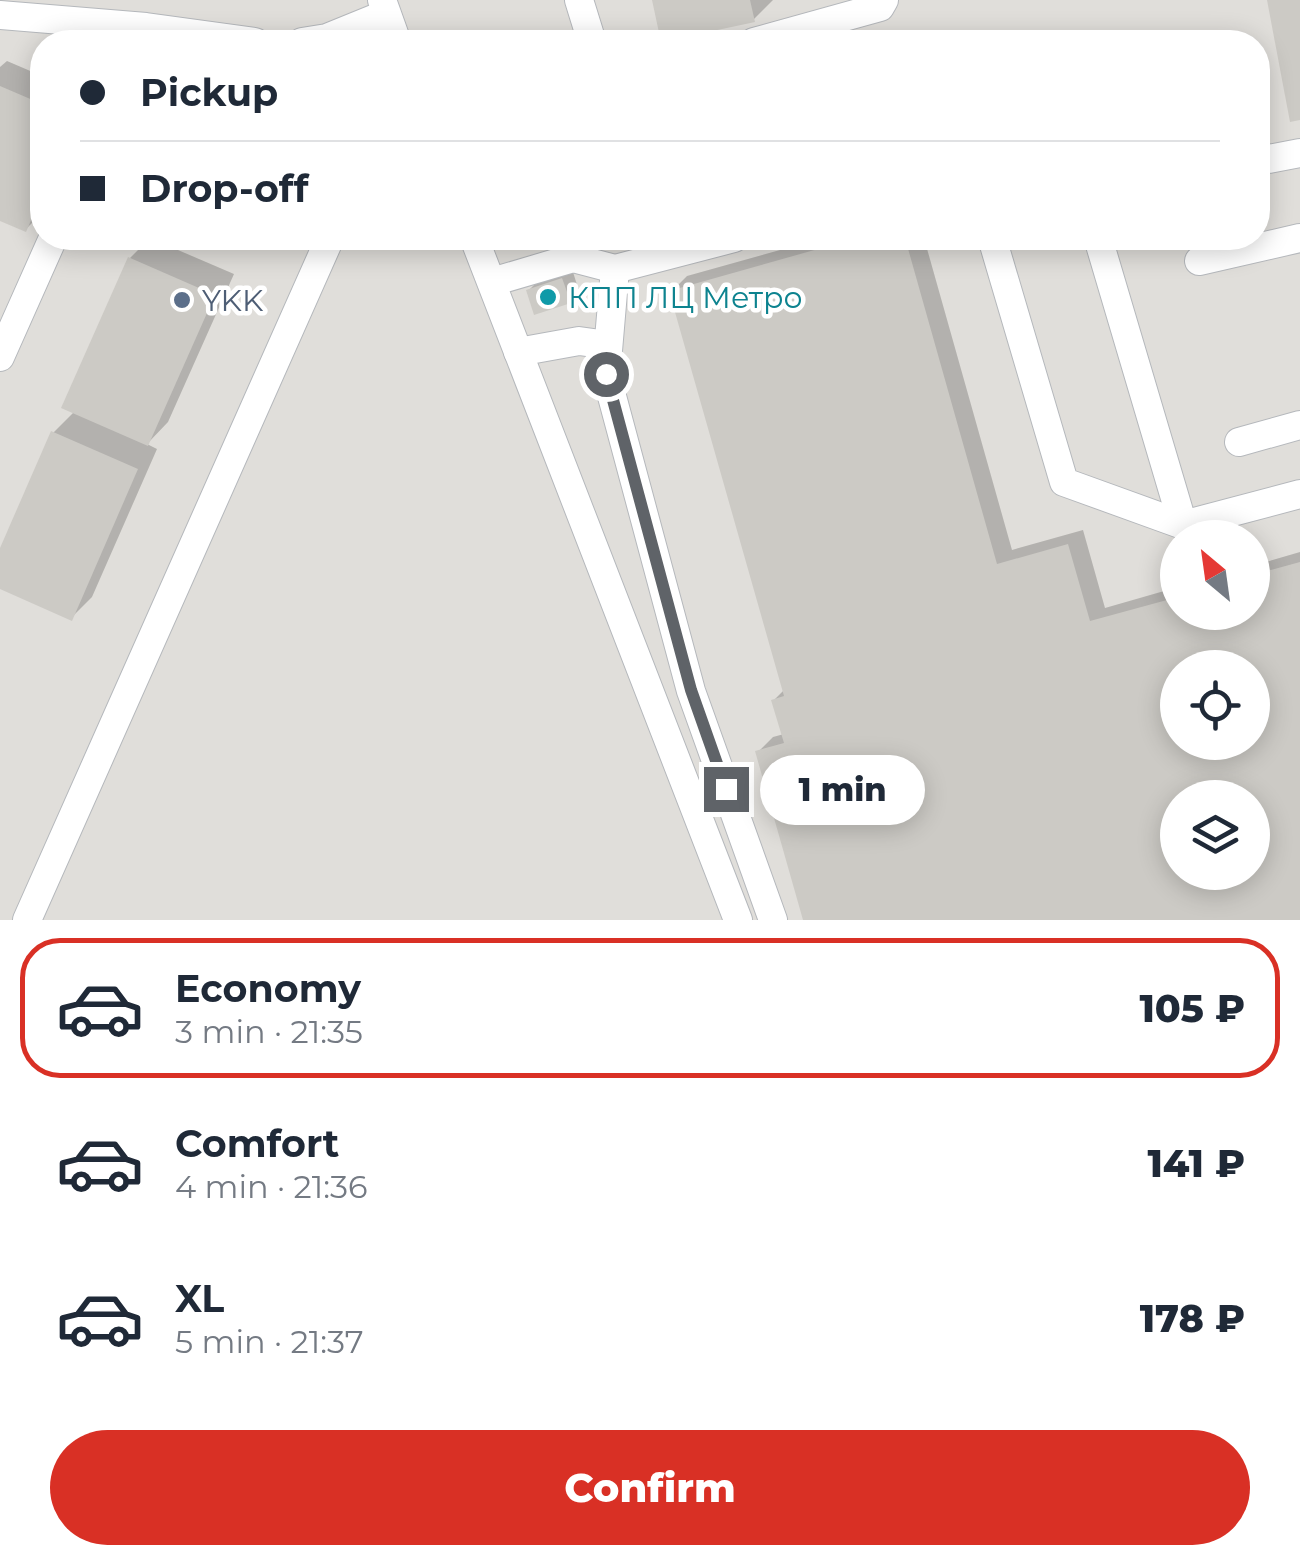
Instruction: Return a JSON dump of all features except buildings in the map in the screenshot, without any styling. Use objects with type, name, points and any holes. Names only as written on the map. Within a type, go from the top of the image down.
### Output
[{"type":"street","points":[[580,0],[589,30]]},
{"type":"street","points":[[797,30],[880,7],[884,0]]},
{"type":"street","points":[[342,30],[384,7]]},
{"type":"street","points":[[0,15],[107,30]]},
{"type":"street","points":[[1270,159],[1300,153]]},
{"type":"street","points":[[1270,245],[1300,238]]},
{"type":"street","points":[[0,357],[48,250]]},
{"type":"street","points":[[27,920],[325,250]]},
{"type":"street","points":[[479,250],[738,920]]},
{"type":"street","points":[[492,282],[573,258],[615,268],[686,250]]},
{"type":"street","points":[[996,250],[1064,482],[1167,520]]},
{"type":"street","points":[[1102,250],[1181,520]]},
{"type":"street","points":[[1199,261],[1247,250]]},
{"type":"street","points":[[615,268],[606,374],[691,690],[773,920]]},
{"type":"street","points":[[518,352],[579,341],[608,345]]},
{"type":"street","points":[[1239,442],[1300,425]]},
{"type":"street","points":[[1205,520],[1300,494]]},
{"type":"shaded area","points":[[0,0],[1300,0],[1300,920],[0,920]]},
{"type":"place","name":"КПП ЛЦ Метро","points":[[548,297]]},
{"type":"place","name":"YKK","points":[[182,300]]},
{"type":"route","points":[[606,374],[691,690],[726,789]]}]
